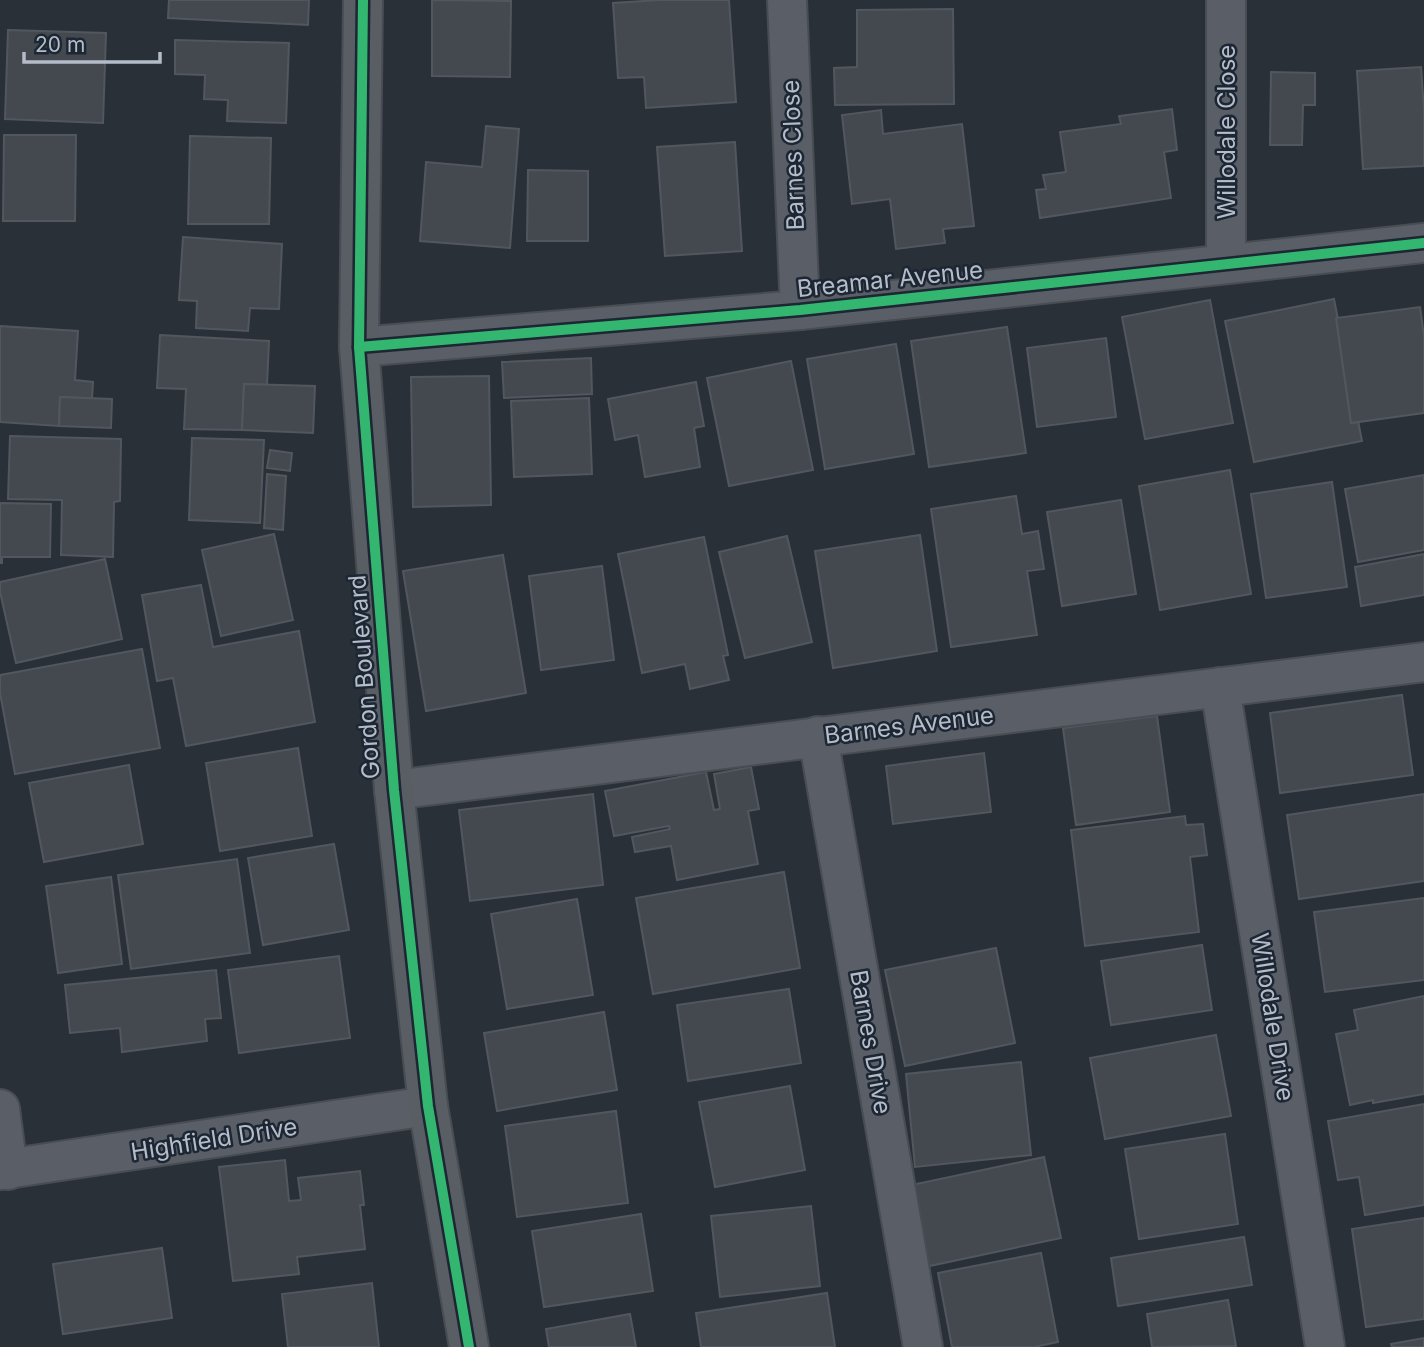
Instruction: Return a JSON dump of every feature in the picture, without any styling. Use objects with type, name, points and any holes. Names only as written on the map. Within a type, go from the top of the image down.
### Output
[{"type":"street","name":"Gordon Boulevard","points":[[363,0],[359,348],[394,790],[428,1107],[469,1347]]},
{"type":"street","name":"Barnes Close","points":[[787,0],[800,310]]},
{"type":"street","name":"Willodale Close","points":[[1226,0],[1226,263]]},
{"type":"street","name":"Breamar Avenue","points":[[359,348],[800,310],[1424,243]]},
{"type":"street","name":"Barnes Avenue","points":[[394,790],[1424,662]]},
{"type":"street","name":"Willodale Drive","points":[[1220,687],[1325,1347]]},
{"type":"street","name":"Barnes Drive","points":[[818,736],[923,1347]]},
{"type":"street","name":"Highfield Drive","points":[[4,1170],[428,1107]]},
{"type":"street","points":[[0,1110],[4,1170]]},
{"type":"building","points":[[169,0],[309,0],[308,25],[168,18]]},
{"type":"building","points":[[432,0],[511,1],[510,77],[432,76]]},
{"type":"building","points":[[729,0],[736,102],[646,108],[644,77],[618,78],[613,3]]},
{"type":"building","points":[[953,9],[954,104],[835,105],[834,68],[857,67],[857,10]]},
{"type":"building","points":[[8,30],[106,33],[103,123],[5,119]]},
{"type":"building","points":[[175,40],[289,43],[286,123],[227,121],[228,100],[204,99],[205,75],[175,74]]},
{"type":"building","points":[[1421,67],[1424,166],[1363,169],[1357,71]]},
{"type":"building","points":[[1271,72],[1315,73],[1315,105],[1303,105],[1302,145],[1270,145]]},
{"type":"building","points":[[1172,109],[1177,150],[1164,152],[1171,198],[1040,218],[1036,190],[1046,189],[1043,175],[1066,172],[1060,132],[1121,124],[1119,116]]},
{"type":"building","points":[[881,110],[883,134],[962,124],[974,226],[943,229],[945,243],[896,249],[890,199],[852,204],[842,115]]},
{"type":"building","points":[[486,126],[519,129],[510,248],[420,241],[426,162],[482,167]]},
{"type":"building","points":[[4,135],[76,135],[75,221],[3,221]]},
{"type":"building","points":[[190,136],[271,138],[269,224],[188,224]]},
{"type":"building","points":[[735,142],[742,251],[665,256],[657,147]]},
{"type":"building","points":[[528,170],[588,171],[588,241],[527,241]]},
{"type":"building","points":[[183,237],[282,244],[279,309],[250,308],[248,331],[196,328],[197,301],[179,300]]},
{"type":"building","points":[[1334,299],[1362,441],[1254,462],[1225,321]]},
{"type":"building","points":[[1210,300],[1233,423],[1145,439],[1122,317]]},
{"type":"building","points":[[1420,307],[1424,336],[1424,413],[1351,423],[1336,318]]},
{"type":"building","points":[[0,326],[78,331],[75,380],[93,382],[92,399],[60,397],[59,426],[0,422]]},
{"type":"building","points":[[1007,327],[1026,453],[929,467],[911,341]]},
{"type":"building","points":[[160,335],[269,341],[267,385],[244,384],[242,430],[184,429],[186,389],[157,388]]},
{"type":"building","points":[[1106,338],[1116,417],[1037,427],[1027,348]]},
{"type":"building","points":[[896,344],[914,454],[825,469],[807,359]]},
{"type":"building","points":[[591,358],[592,394],[504,398],[502,362]]},
{"type":"building","points":[[791,361],[813,470],[729,486],[707,378]]},
{"type":"building","points":[[489,376],[491,505],[413,507],[411,377]]},
{"type":"building","points":[[696,382],[704,426],[694,428],[700,467],[645,477],[638,435],[615,440],[608,399]]},
{"type":"building","points":[[244,384],[315,386],[313,433],[242,430]]},
{"type":"building","points":[[60,397],[112,399],[111,428],[59,426]]},
{"type":"building","points":[[589,398],[592,474],[514,477],[511,401]]},
{"type":"building","points":[[10,436],[121,439],[120,501],[114,502],[113,557],[61,555],[62,500],[8,499]]},
{"type":"building","points":[[192,438],[264,440],[260,523],[189,520]]},
{"type":"building","points":[[270,450],[292,453],[290,471],[267,468]]},
{"type":"building","points":[[1230,470],[1251,594],[1160,610],[1139,486]]},
{"type":"building","points":[[267,474],[286,476],[283,530],[264,528]]},
{"type":"building","points":[[1424,475],[1424,550],[1358,562],[1345,489]]},
{"type":"building","points":[[1332,482],[1347,587],[1266,598],[1251,494]]},
{"type":"building","points":[[1016,496],[1022,534],[1038,531],[1044,569],[1027,571],[1037,635],[951,647],[931,509]]},
{"type":"building","points":[[1121,500],[1136,594],[1062,606],[1047,512]]},
{"type":"building","points":[[0,503],[51,504],[50,557],[2,557],[0,563]]},
{"type":"building","points":[[274,534],[293,620],[221,636],[202,550]]},
{"type":"building","points":[[920,535],[937,651],[833,668],[815,551]]},
{"type":"building","points":[[787,536],[812,642],[745,658],[719,552]]},
{"type":"building","points":[[704,537],[728,655],[723,656],[729,680],[690,689],[685,664],[642,673],[618,554]]},
{"type":"building","points":[[1424,554],[1424,595],[1361,606],[1355,567]]},
{"type":"building","points":[[503,555],[526,693],[426,711],[403,571]]},
{"type":"building","points":[[105,559],[122,639],[16,663],[0,582]]},
{"type":"building","points":[[602,566],[614,660],[541,670],[529,576]]},
{"type":"building","points":[[201,585],[213,647],[299,631],[315,722],[186,746],[173,678],[157,681],[142,595]]},
{"type":"building","points":[[142,649],[160,748],[15,774],[0,693],[0,675]]},
{"type":"building","points":[[1402,695],[1413,775],[1280,793],[1270,713]]},
{"type":"building","points":[[1157,716],[1170,812],[1076,825],[1063,728]]},
{"type":"building","points":[[298,748],[312,836],[220,851],[206,763]]},
{"type":"building","points":[[984,753],[991,812],[893,824],[886,766]]},
{"type":"building","points":[[129,765],[143,844],[44,862],[29,783]]},
{"type":"building","points":[[751,767],[759,809],[748,811],[758,864],[677,880],[671,846],[635,852],[632,837],[670,829],[669,826],[614,836],[605,791],[706,772],[714,810],[720,809],[714,774]]},
{"type":"building","points":[[593,794],[603,885],[470,901],[459,810]]},
{"type":"building","points":[[1424,794],[1424,881],[1299,899],[1287,815]]},
{"type":"building","points":[[1185,816],[1186,825],[1203,824],[1207,855],[1190,857],[1199,932],[1085,946],[1071,830]]},
{"type":"building","points":[[334,844],[349,930],[263,945],[248,858]]},
{"type":"building","points":[[237,859],[250,953],[131,969],[118,875]]},
{"type":"building","points":[[784,872],[800,968],[653,994],[636,898]]},
{"type":"building","points":[[111,877],[122,964],[58,973],[46,886]]},
{"type":"building","points":[[1424,898],[1424,980],[1325,992],[1314,912]]},
{"type":"building","points":[[577,899],[593,995],[507,1009],[491,914]]},
{"type":"building","points":[[1202,945],[1212,1010],[1111,1025],[1101,961]]},
{"type":"building","points":[[996,948],[1015,1043],[905,1066],[885,970]]},
{"type":"building","points":[[339,956],[350,1038],[239,1053],[228,970]]},
{"type":"building","points":[[216,970],[221,1018],[205,1019],[207,1041],[122,1052],[120,1028],[70,1033],[65,985]]},
{"type":"building","points":[[789,989],[801,1063],[688,1081],[677,1005]]},
{"type":"building","points":[[1424,996],[1424,1094],[1350,1105],[1336,1034],[1358,1030],[1354,1010]]},
{"type":"building","points":[[604,1012],[617,1090],[497,1111],[484,1033]]},
{"type":"building","points":[[1216,1035],[1231,1116],[1105,1139],[1090,1058]]},
{"type":"building","points":[[1021,1062],[1031,1155],[915,1167],[906,1074]]},
{"type":"building","points":[[790,1086],[805,1170],[715,1187],[699,1102]]},
{"type":"building","points":[[1424,1104],[1424,1205],[1365,1215],[1359,1177],[1338,1180],[1328,1121]]},
{"type":"building","points":[[616,1111],[628,1203],[517,1217],[505,1126]]},
{"type":"building","points":[[1225,1134],[1238,1224],[1139,1239],[1125,1149]]},
{"type":"building","points":[[1044,1157],[1061,1238],[925,1267],[907,1186]]},
{"type":"building","points":[[285,1160],[289,1201],[301,1200],[298,1178],[360,1171],[364,1205],[360,1205],[365,1249],[297,1257],[299,1274],[233,1281],[219,1167]]},
{"type":"building","points":[[811,1206],[820,1286],[720,1297],[711,1216]]},
{"type":"building","points":[[641,1214],[653,1291],[544,1307],[532,1231]]},
{"type":"building","points":[[1424,1218],[1424,1319],[1366,1327],[1352,1229]]},
{"type":"building","points":[[1244,1237],[1252,1285],[1118,1306],[1111,1258]]},
{"type":"building","points":[[162,1248],[172,1318],[63,1334],[53,1264]]},
{"type":"building","points":[[1041,1253],[1058,1342],[1034,1347],[952,1347],[938,1273]]},
{"type":"building","points":[[372,1283],[379,1347],[288,1347],[282,1294]]},
{"type":"building","points":[[827,1293],[835,1347],[701,1347],[696,1313]]},
{"type":"building","points":[[1228,1300],[1236,1346],[1152,1347],[1147,1314]]},
{"type":"building","points":[[630,1314],[636,1347],[549,1347],[546,1329]]},
{"type":"building","points":[[1424,1338],[1424,1347],[1392,1347],[1391,1344]]},
{"type":"cycle path","points":[[363,0],[359,347],[394,790],[428,1106],[469,1347]]},
{"type":"cycle path","points":[[359,347],[800,310],[1424,243]]}]
